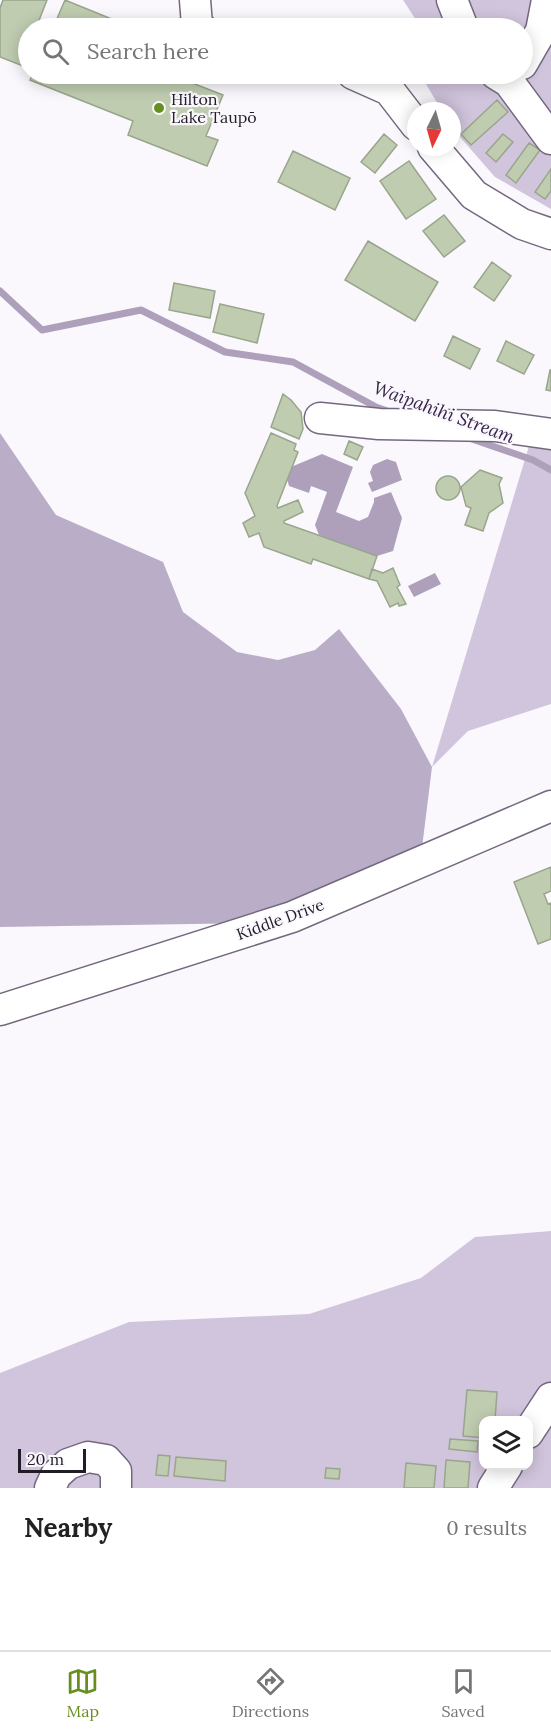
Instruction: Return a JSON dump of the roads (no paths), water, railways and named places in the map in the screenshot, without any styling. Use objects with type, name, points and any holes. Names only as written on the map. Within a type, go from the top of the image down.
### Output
[{"type":"street","points":[[195,0],[196,18]]},
{"type":"street","points":[[452,0],[459,18]]},
{"type":"street","points":[[533,42],[541,31],[547,0]]},
{"type":"street","points":[[378,84],[389,90],[407,113]]},
{"type":"street","points":[[518,84],[551,139]]},
{"type":"street","points":[[441,156],[474,195],[522,224],[551,234]]},
{"type":"street","points":[[320,418],[379,424],[495,426],[551,434]]},
{"type":"street","name":"Kiddle Drive","points":[[0,1010],[292,917],[551,806]]},
{"type":"street","points":[[533,1425],[551,1398]]},
{"type":"street","points":[[50,1488],[56,1475],[68,1464],[88,1457],[106,1460],[116,1471],[116,1487]]},
{"type":"street","points":[[493,1488],[504,1470]]},
{"type":"waterway","name":"Waipahihi Stream","points":[[0,291],[42,330],[141,310],[225,352],[293,362],[376,407],[390,412]]},
{"type":"waterway","name":"Waipahihi Stream","points":[[469,438],[533,460],[551,470]]},
{"type":"place","name":"Hilton Lake Taupō","points":[[159,108]]}]
